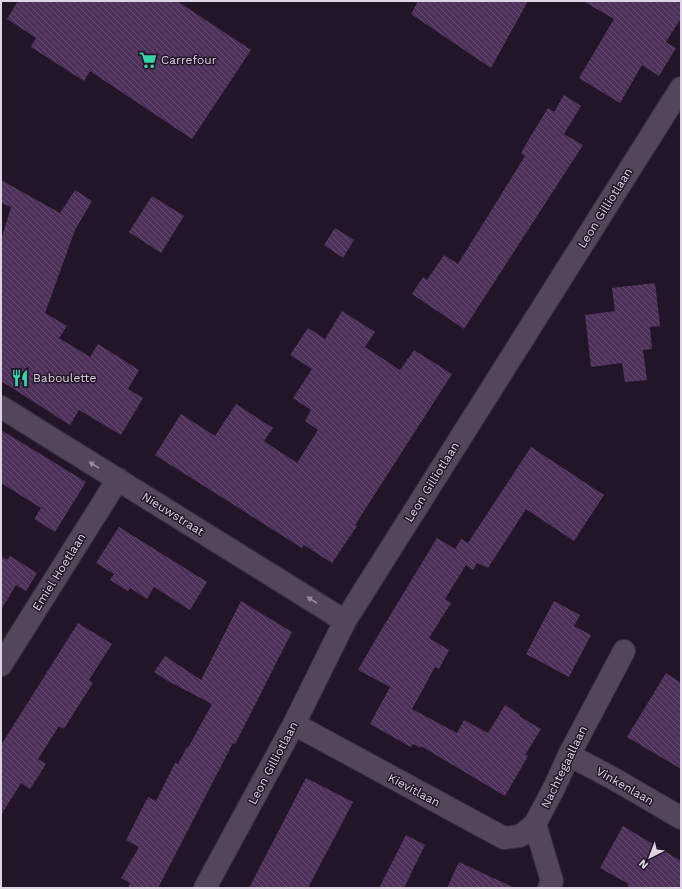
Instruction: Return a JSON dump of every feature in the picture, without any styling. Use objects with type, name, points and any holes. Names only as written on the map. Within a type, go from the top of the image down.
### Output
[{"type":"street","name":"Leon Gilliotlaan","points":[[205,888],[294,724],[345,621],[681,88]]},
{"type":"street","name":"Nieuwstraat","points":[[1,408],[118,479],[345,621]]},
{"type":"street","name":"Emiel Hoetlaan","points":[[1,665],[118,479]]},
{"type":"street","name":"Nachtegaallaan","points":[[535,824],[569,755],[624,651]]},
{"type":"street","name":"Kievitlaan","points":[[294,724],[504,838],[520,836],[535,824]]},
{"type":"street","name":"Vinkenlaan","points":[[569,755],[616,780],[681,818]]},
{"type":"street","points":[[535,824],[552,881],[549,888]]},
{"type":"building","name":"Carrefour","points":[[18,1],[177,1],[251,50],[192,139],[90,71],[84,81],[31,47],[36,38],[7,19]]},
{"type":"building","points":[[418,1],[528,1],[491,68],[411,14]]},
{"type":"building","points":[[583,1],[681,1],[681,18],[666,42],[676,48],[659,76],[642,65],[620,103],[579,78],[614,19]]},
{"type":"building","points":[[564,95],[581,106],[564,134],[583,145],[464,329],[412,294],[423,277],[427,280],[444,255],[458,264],[525,156],[521,153],[548,108],[554,112]]},
{"type":"building","points":[[1,180],[60,213],[75,190],[92,201],[75,230],[45,313],[67,326],[59,338],[90,357],[98,344],[139,370],[128,389],[143,398],[121,435],[79,410],[70,425],[1,381],[1,240],[11,207],[1,203]]},
{"type":"building","points":[[152,196],[184,216],[161,253],[129,232]]},
{"type":"building","points":[[335,228],[354,240],[343,258],[324,245]]},
{"type":"building","points":[[655,283],[660,326],[650,327],[652,349],[643,350],[647,380],[625,382],[622,363],[591,367],[585,315],[615,311],[612,288]]},
{"type":"building","points":[[342,311],[375,332],[365,347],[400,370],[414,350],[452,374],[355,525],[357,526],[332,563],[304,545],[302,548],[155,455],[181,414],[215,436],[236,404],[273,428],[264,441],[297,463],[318,430],[305,421],[311,410],[293,398],[312,369],[290,355],[308,328],[325,339]]},
{"type":"building","points":[[1,430],[86,482],[55,532],[34,519],[41,508],[1,483]]},
{"type":"building","points":[[531,447],[604,495],[574,541],[526,509],[488,568],[477,563],[473,570],[466,565],[445,599],[451,603],[429,638],[449,650],[439,669],[435,667],[412,709],[457,733],[464,720],[488,733],[505,705],[520,715],[519,716],[541,729],[525,755],[528,756],[505,796],[421,746],[421,748],[413,744],[411,747],[370,724],[390,687],[358,670],[437,538],[455,549],[461,539],[468,543]]},
{"type":"building","points":[[119,527],[207,582],[190,610],[154,587],[147,599],[130,588],[128,591],[110,580],[114,574],[96,563]]},
{"type":"building","points":[[1,556],[7,560],[10,556],[37,573],[26,591],[16,585],[1,610]]},
{"type":"building","points":[[241,601],[292,632],[235,744],[233,743],[158,888],[128,888],[130,883],[121,878],[139,847],[126,840],[148,797],[156,801],[175,763],[178,764],[212,704],[154,672],[165,656],[201,680]]},
{"type":"building","points":[[554,601],[580,615],[574,626],[591,635],[569,677],[526,654]]},
{"type":"building","points":[[78,623],[112,644],[89,680],[93,683],[64,729],[59,726],[38,759],[46,764],[30,789],[21,783],[1,815],[1,745]]},
{"type":"building","points":[[666,673],[681,683],[681,769],[627,737]]},
{"type":"building","points":[[306,778],[353,802],[308,888],[249,888]]},
{"type":"building","points":[[623,826],[681,861],[681,888],[629,888],[627,883],[600,868]]},
{"type":"building","points":[[406,835],[425,845],[404,888],[379,888]]},
{"type":"building","points":[[459,862],[515,888],[447,888]]},
{"type":"place","name":"Carrefour","points":[[148,60]]},
{"type":"place","name":"Baboulette","points":[[20,378]]}]
